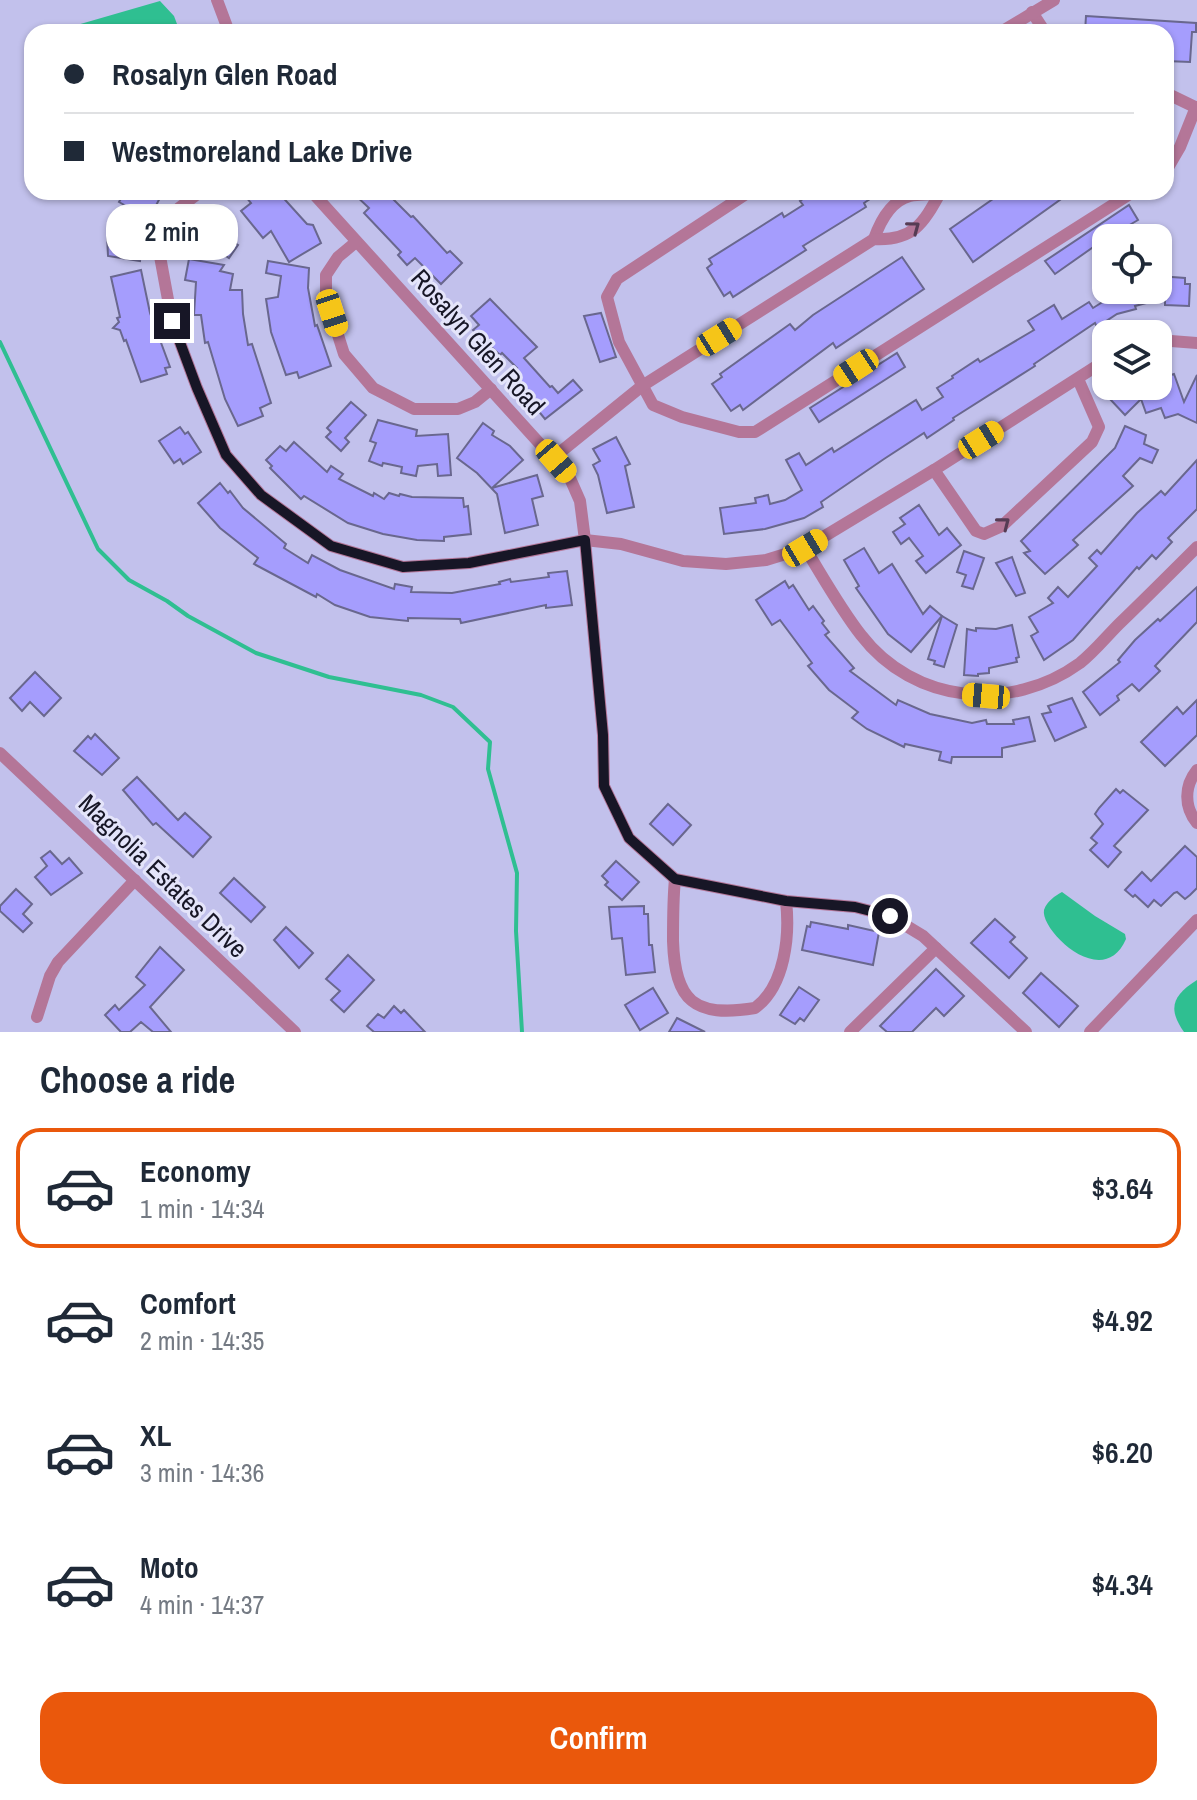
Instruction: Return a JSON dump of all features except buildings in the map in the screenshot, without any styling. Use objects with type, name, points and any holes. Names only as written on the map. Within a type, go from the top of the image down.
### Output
[{"type":"street","points":[[217,0],[226,24]]},
{"type":"street","points":[[1013,24],[1054,0]]},
{"type":"street","points":[[1032,12],[1040,24]]},
{"type":"street","points":[[1174,95],[1196,107],[1174,157]]},
{"type":"street","points":[[190,200],[179,208],[159,251],[172,321],[226,455],[261,495],[331,546],[403,567],[469,563],[585,540],[621,544],[683,561],[726,564],[766,560],[805,548],[1092,370]]},
{"type":"street","name":"Rosalyn Glen Road","points":[[319,200],[569,476],[580,501],[585,540],[603,735],[604,786],[629,838],[675,879]]},
{"type":"street","points":[[737,200],[617,279],[607,297],[619,342],[653,405],[739,432],[755,432],[1120,200]]},
{"type":"street","points":[[553,458],[642,386],[874,239],[880,224],[901,200]]},
{"type":"street","points":[[874,239],[885,240],[912,232],[937,200]]},
{"type":"street","points":[[356,242],[338,257],[326,275],[326,297],[344,354],[373,388],[414,409],[458,409],[475,402],[491,389]]},
{"type":"street","points":[[1172,341],[1197,343]]},
{"type":"street","points":[[934,470],[976,531],[984,534],[1002,526],[1092,442],[1099,427],[1078,379]]},
{"type":"street","points":[[805,548],[862,637],[895,667],[923,685],[986,696],[1055,679],[1082,661],[1197,547]]},
{"type":"street","name":"Magnolia Estates Drive","points":[[0,753],[295,1032]]},
{"type":"street","points":[[1197,770],[1189,780],[1187,796],[1192,817],[1197,823]]},
{"type":"street","points":[[786,901],[788,920],[781,970],[771,992],[755,1008],[708,1009],[694,1003],[678,981],[673,932],[675,879],[786,901],[855,907],[890,916],[923,936],[1026,1032]]},
{"type":"street","points":[[37,1017],[50,976],[58,962],[135,880]]},
{"type":"street","points":[[1090,1032],[1197,920]]},
{"type":"street","points":[[850,1032],[936,948]]},
{"type":"shaded area","points":[[160,1],[177,24],[80,24]]},
{"type":"shaded area","points":[[1062,892],[1125,934],[1126,939],[1116,954],[1103,960],[1089,958],[1062,942],[1045,919],[1044,910],[1049,901]]},
{"type":"shaded area","points":[[1197,980],[1197,1032],[1184,1032],[1175,1016],[1175,1003],[1182,991]]},
{"type":"waterway","points":[[0,342],[98,549],[129,580],[256,653],[329,677],[421,695],[453,707],[490,742],[488,769],[517,873],[516,931],[522,1032]]},
{"type":"route","points":[[172,321],[226,455],[261,495],[331,546],[403,567],[469,563],[585,540],[603,735],[604,786],[629,838],[675,879],[786,901],[855,907],[890,916]]}]
